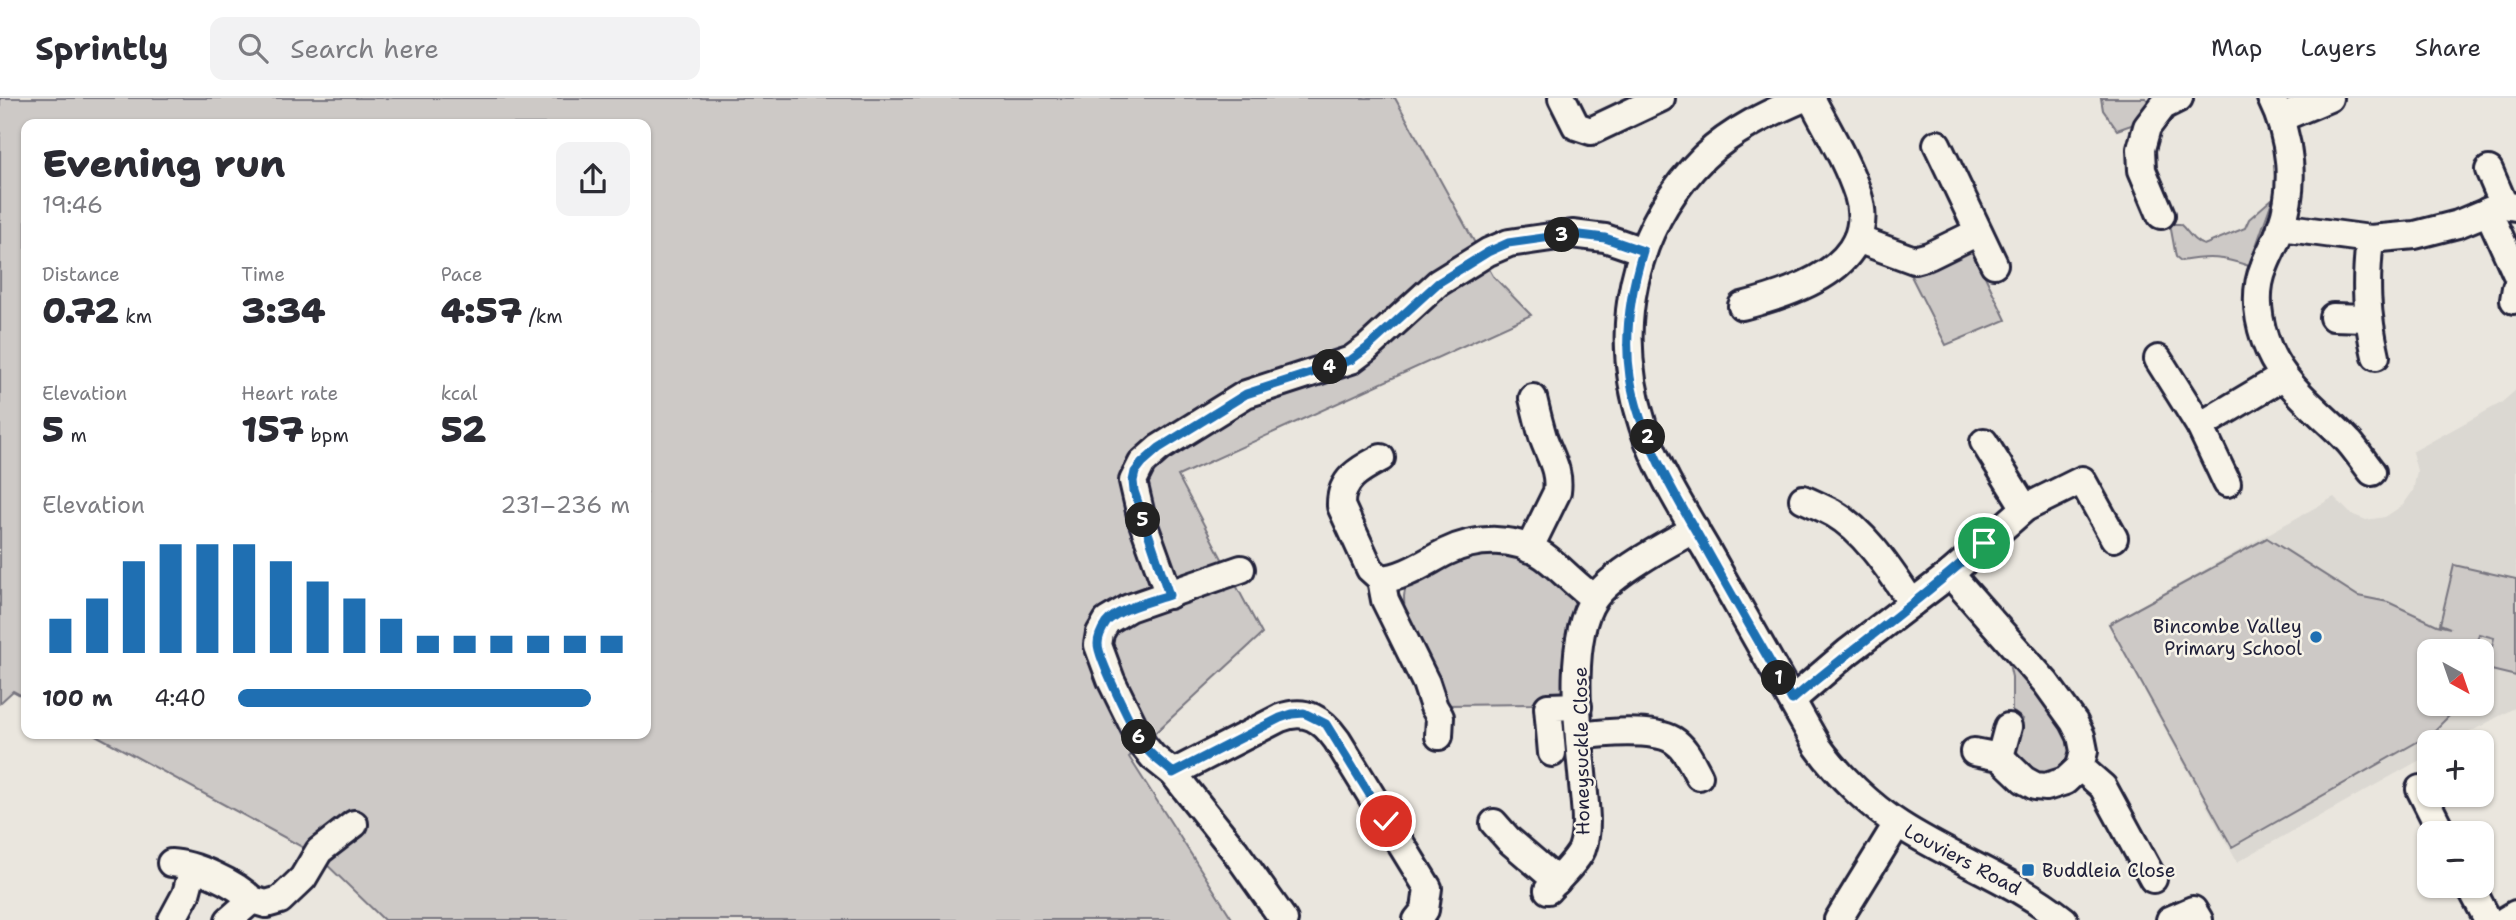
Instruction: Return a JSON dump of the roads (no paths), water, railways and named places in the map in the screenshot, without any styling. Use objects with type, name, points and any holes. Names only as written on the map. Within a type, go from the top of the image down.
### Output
[{"type":"street","points":[[1562,98],[1576,126],[1591,131],[1661,98]]},
{"type":"street","name":"Louviers Road","points":[[1804,98],[1769,113],[1735,133],[1706,156],[1680,184],[1658,218],[1633,282],[1629,318],[1630,377],[1644,428],[1664,474],[1818,747],[1835,771],[1897,824],[2022,890],[2064,920]]},
{"type":"street","points":[[1742,306],[1780,296],[1834,268],[1847,256],[1857,239],[1861,219],[1858,196],[1811,98]]},
{"type":"street","points":[[2329,98],[2276,108],[2291,170],[2281,227],[2263,270],[2258,295],[2260,325],[2284,376],[2304,400],[2350,443],[2372,472]]},
{"type":"street","points":[[2161,215],[2142,170],[2141,149],[2147,127],[2167,101]]},
{"type":"street","points":[[1937,144],[1994,264]]},
{"type":"street","points":[[2489,170],[2503,208],[2516,273]]},
{"type":"street","points":[[2281,227],[2370,239],[2415,235],[2503,208]]},
{"type":"street","points":[[1857,239],[1914,260],[1929,256],[1978,232]]},
{"type":"street","points":[[1169,595],[1142,520],[1133,481],[1142,463],[1159,448],[1246,394],[1351,360],[1438,283],[1488,252],[1508,243],[1572,234],[1605,238],[1643,251]]},
{"type":"street","points":[[2370,239],[2365,280],[2367,318],[2375,356]]},
{"type":"street","points":[[2333,317],[2367,318]]},
{"type":"street","points":[[2158,359],[2200,426],[2227,483]]},
{"type":"street","points":[[2200,426],[2284,376]]},
{"type":"street","points":[[1530,549],[1559,483],[1533,398]]},
{"type":"street","points":[[1984,442],[2025,509]]},
{"type":"street","points":[[1381,458],[1352,474],[1341,495],[1341,506],[1370,569],[1381,579],[1385,600],[1440,717],[1439,736]]},
{"type":"street","points":[[1792,700],[1848,652],[1950,574],[2025,509],[2082,480],[2114,538]]},
{"type":"street","points":[[1803,499],[1835,514],[1865,541],[1887,565],[1912,603]]},
{"type":"street","points":[[1381,579],[1398,575],[1455,547],[1481,540],[1504,541],[1543,555],[1594,598],[1634,566],[1695,529]]},
{"type":"street","points":[[1241,569],[1129,608],[1107,621],[1100,633],[1098,645],[1111,680],[1143,745],[1173,773],[1235,850],[1284,920]]},
{"type":"street","points":[[1950,574],[2046,683],[2074,722],[2084,751],[2080,767],[2065,781],[2046,787],[2035,786],[2024,780],[2000,757],[1974,752]]},
{"type":"street","name":"Honeysuckle Close","points":[[1494,823],[1552,885],[1581,850],[1585,831],[1578,671],[1581,634],[1594,598]]},
{"type":"street","points":[[1552,753],[1548,707],[1578,706]]},
{"type":"street","points":[[1173,773],[1237,738],[1292,714],[1304,713],[1326,724],[1428,888],[1425,911],[1417,920]]},
{"type":"street","points":[[2000,757],[2008,727]]},
{"type":"street","points":[[1579,736],[1621,733],[1672,739],[1684,750],[1699,776]]},
{"type":"street","points":[[2080,767],[2103,787],[2153,879]]},
{"type":"street","points":[[172,920],[186,894],[182,866],[220,878],[252,900],[266,904],[280,900],[303,878],[319,852],[354,824]]},
{"type":"street","points":[[1838,920],[1897,824]]},
{"type":"street","points":[[2476,898],[2488,920]]},
{"type":"street","points":[[229,920],[252,900]]},
{"type":"street","points":[[2170,920],[2193,910],[2199,920]]},
{"type":"street","points":[[2506,920],[2516,914]]},
{"type":"place","name":"Bincombe Valley Primary School","points":[[2316,637]]},
{"type":"place","name":"Buddleia Close","points":[[2028,870]]}]
